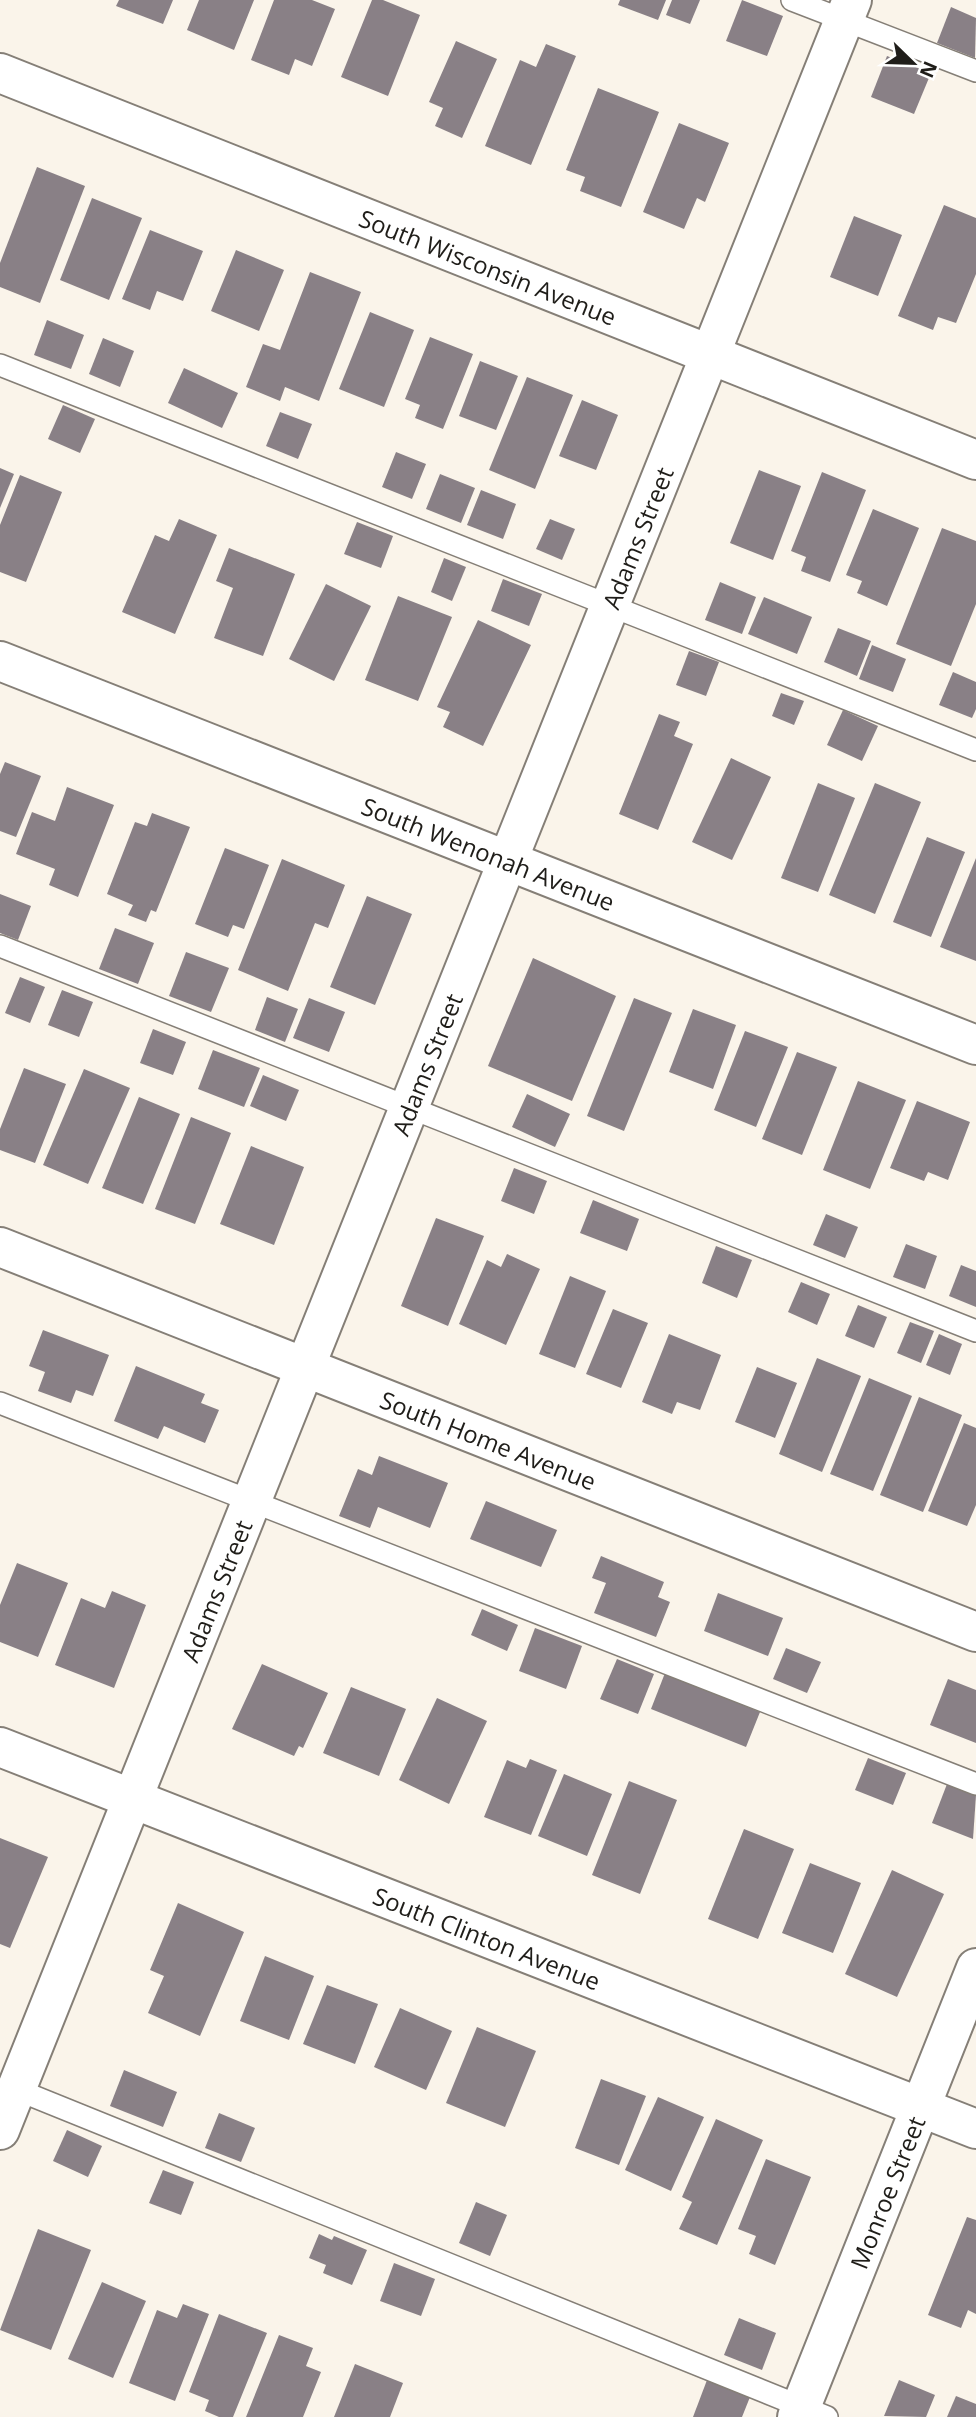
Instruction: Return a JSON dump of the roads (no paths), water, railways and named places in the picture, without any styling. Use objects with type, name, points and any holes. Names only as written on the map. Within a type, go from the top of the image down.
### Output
[{"type":"street","name":"Adams Street","points":[[0,2130],[8,2086],[132,1799],[848,10]]},
{"type":"street","name":"South Wisconsin Avenue","points":[[0,73],[976,460]]},
{"type":"street","name":"South Wenonah Avenue","points":[[0,661],[976,1045]]},
{"type":"street","name":"South Home Avenue","points":[[0,1247],[976,1632]]},
{"type":"street","name":"South Clinton Avenue","points":[[0,1747],[976,2129]]},
{"type":"street","name":"Monroe Street","points":[[809,2414],[976,1968]]},
{"type":"lane","points":[[792,0],[848,10],[976,71]]},
{"type":"lane","points":[[0,365],[976,750]]},
{"type":"lane","points":[[0,946],[976,1331]]},
{"type":"lane","points":[[0,1403],[976,1784]]},
{"type":"lane","points":[[8,2086],[809,2414]]}]
